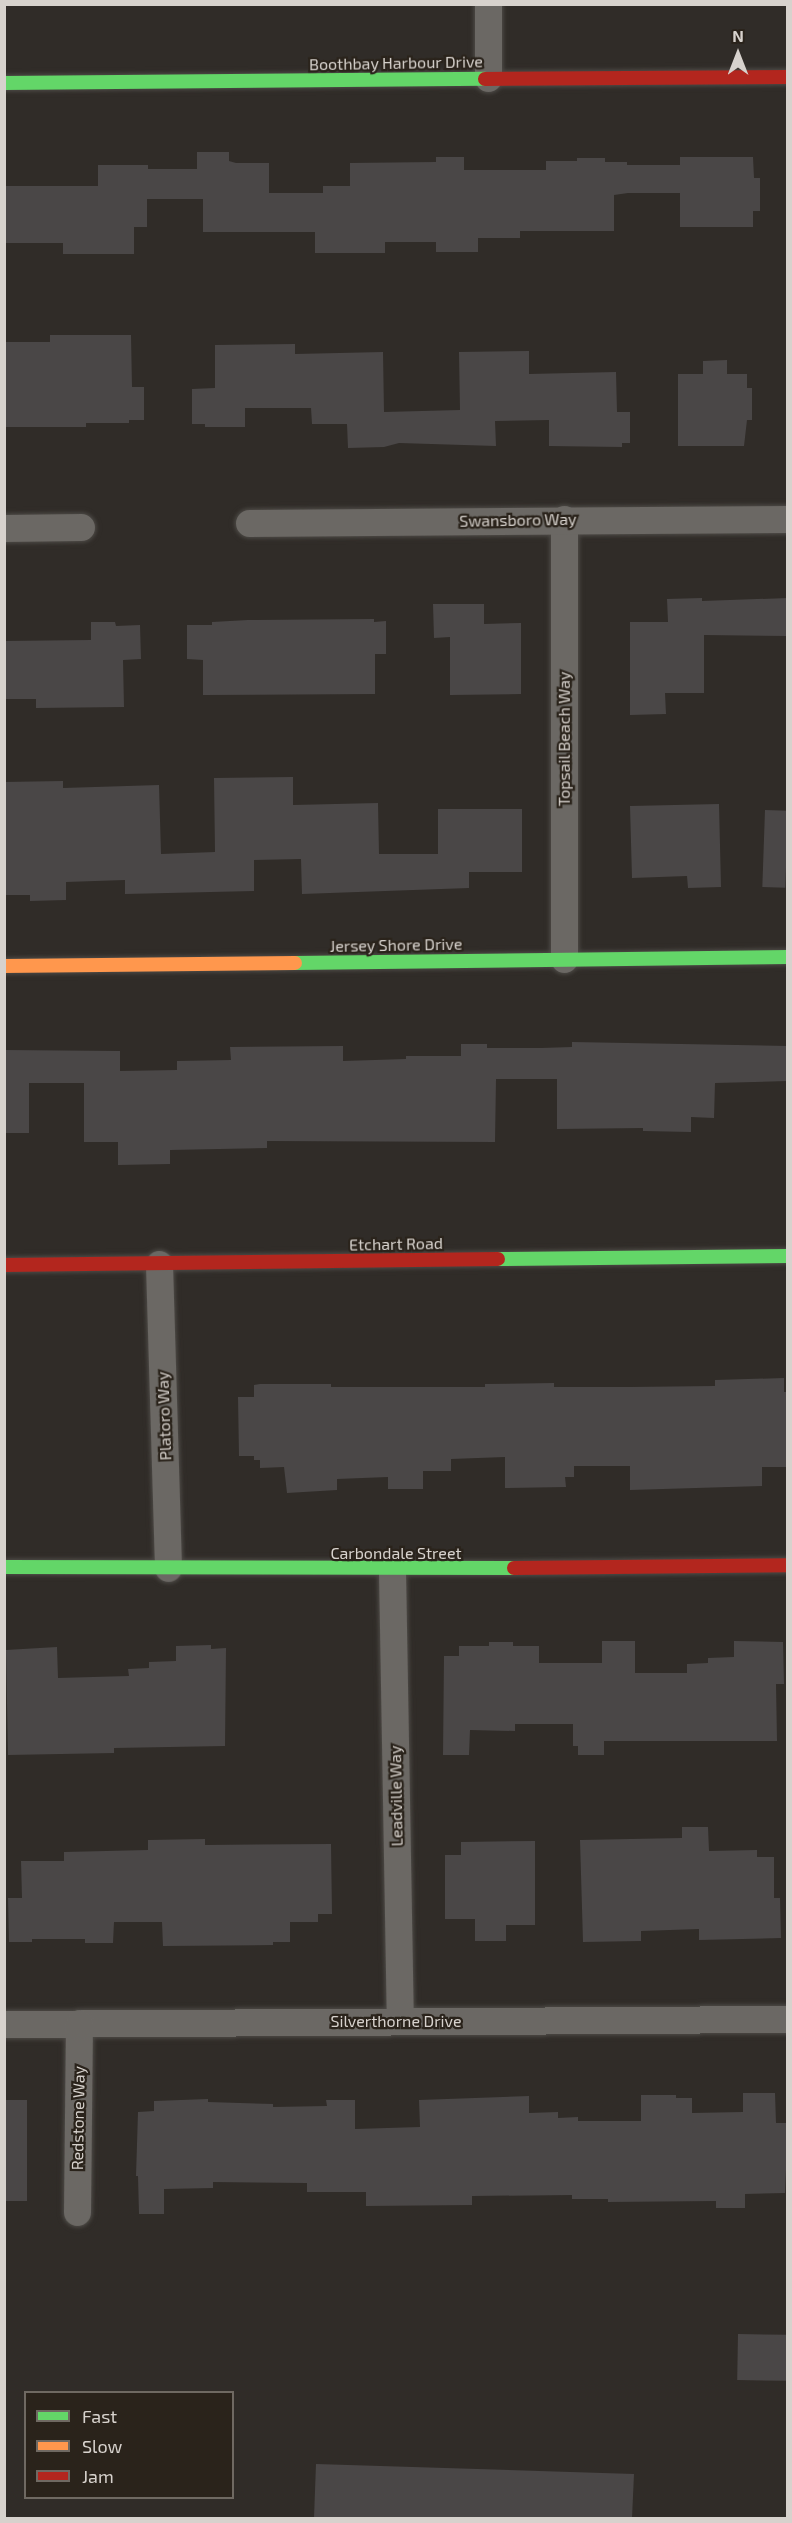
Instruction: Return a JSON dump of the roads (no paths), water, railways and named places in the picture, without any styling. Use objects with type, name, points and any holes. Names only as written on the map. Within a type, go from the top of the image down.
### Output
[{"type":"street","points":[[488,4],[488,78]]},
{"type":"street","name":"Boothbay Harbour Drive","points":[[4,83],[788,77]]},
{"type":"street","name":"Topsail Beach Way","points":[[564,519],[564,959]]},
{"type":"street","name":"Swansboro Way","points":[[249,523],[788,519]]},
{"type":"street","points":[[4,528],[81,527]]},
{"type":"street","name":"Jersey Shore Drive","points":[[4,966],[788,957]]},
{"type":"street","name":"Etchart Road","points":[[4,1265],[788,1256]]},
{"type":"street","name":"Platoro Way","points":[[159,1264],[168,1568]]},
{"type":"street","name":"Carbondale Street","points":[[4,1567],[392,1570],[788,1565]]},
{"type":"street","name":"Leadville Way","points":[[392,1570],[400,2021]]},
{"type":"street","name":"Silverthorne Drive","points":[[4,2024],[788,2019]]},
{"type":"street","name":"Redstone Way","points":[[77,2212],[79,2023]]}]
